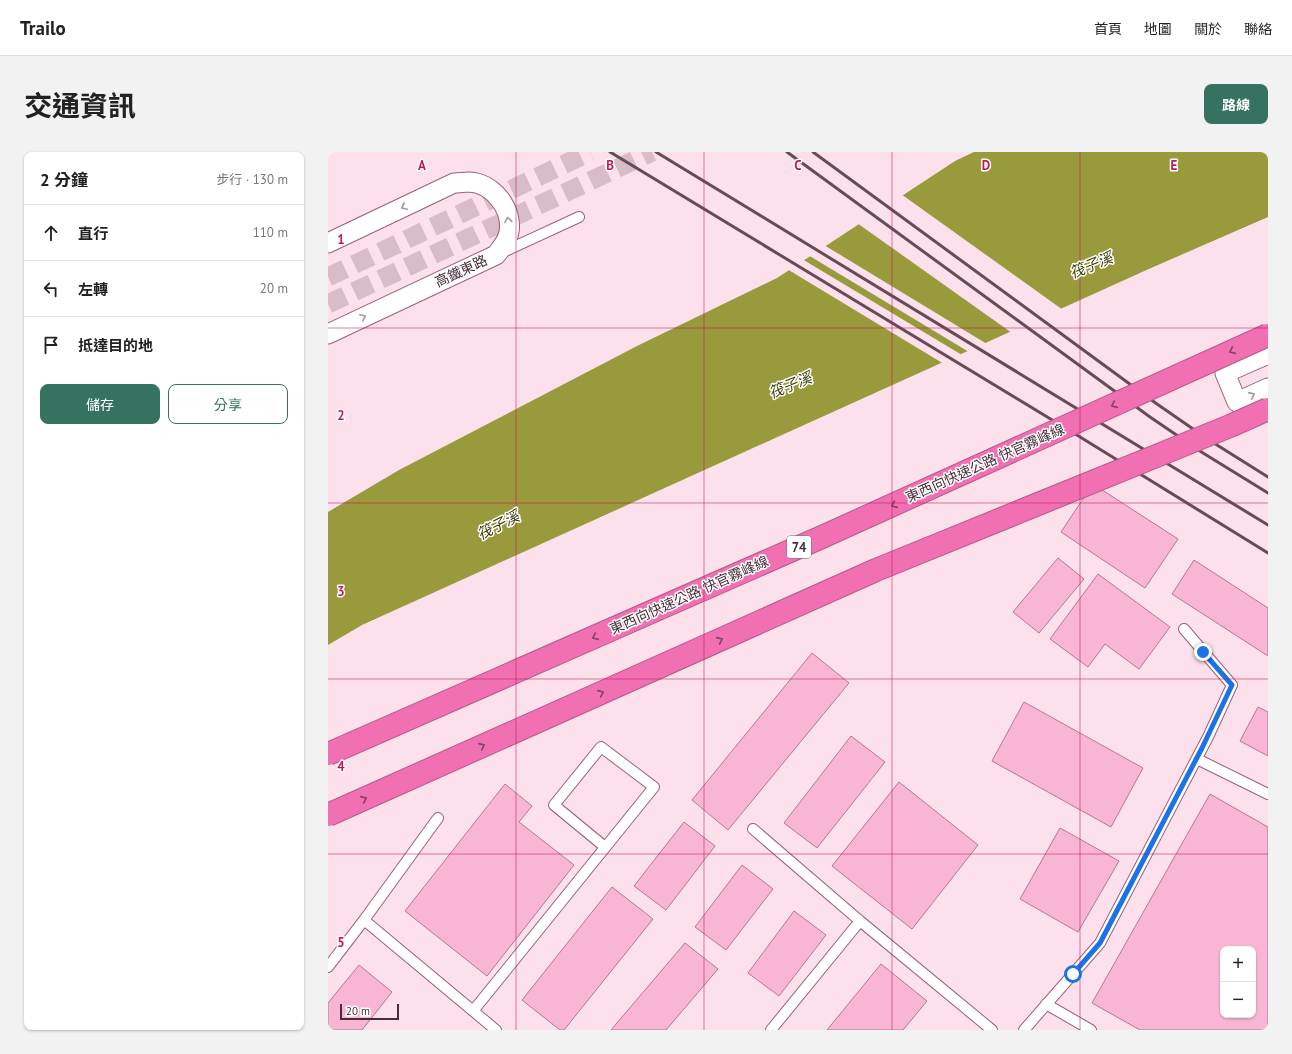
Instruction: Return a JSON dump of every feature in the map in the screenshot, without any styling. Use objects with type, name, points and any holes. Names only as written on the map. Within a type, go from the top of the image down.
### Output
[{"type":"highway","name":"東西向快速公路 快官霧峰線","points":[[328,754],[829,534],[1268,335]]},
{"type":"highway","points":[[328,815],[876,570],[1230,426],[1268,409]]},
{"type":"street","name":"高鐵東路","points":[[328,243],[454,183],[470,182],[486,186],[505,206],[509,218],[510,232],[505,243],[496,255],[328,334]]},
{"type":"street","points":[[1268,354],[1225,373],[1237,402],[1268,388]]},
{"type":"lane","points":[[496,255],[580,217]]},
{"type":"lane","points":[[1024,1030],[1100,943],[1197,759],[1232,685],[1184,629]]},
{"type":"lane","points":[[473,1011],[654,788],[602,747],[554,805],[606,847]]},
{"type":"lane","points":[[1197,759],[1268,794]]},
{"type":"lane","points":[[328,967],[438,818]]},
{"type":"lane","points":[[753,829],[860,921],[992,1030]]},
{"type":"lane","points":[[364,920],[496,1030]]},
{"type":"lane","points":[[771,1030],[860,921]]},
{"type":"lane","points":[[1046,1004],[1091,1030]]},
{"type":"water","name":"筏子溪","points":[[974,152],[1268,152],[1268,217],[1151,268],[362,625],[328,645],[328,512],[399,470],[637,346],[777,278],[955,161]]},
{"type":"pier","points":[[901,194],[1063,310],[1012,333],[857,223]]},
{"type":"pier","points":[[824,245],[987,344],[969,352],[808,255]]},
{"type":"pier","points":[[802,259],[962,355],[944,364],[787,269]]},
{"type":"building","points":[[1093,484],[1178,539],[1145,588],[1061,532]]},
{"type":"building","points":[[1058,558],[1084,579],[1039,633],[1013,612]]},
{"type":"building","points":[[1194,560],[1268,608],[1268,656],[1172,594]]},
{"type":"building","points":[[1098,574],[1170,627],[1139,669],[1105,644],[1088,667],[1050,639]]},
{"type":"building","points":[[812,653],[849,683],[728,830],[692,800]]},
{"type":"building","points":[[1024,702],[1143,768],[1111,827],[992,761]]},
{"type":"building","points":[[1258,707],[1268,712],[1268,756],[1240,741]]},
{"type":"building","points":[[851,736],[885,762],[817,848],[784,823]]},
{"type":"building","points":[[899,782],[978,845],[912,929],[832,866]]},
{"type":"building","points":[[505,784],[532,806],[519,822],[574,865],[487,976],[405,911]]},
{"type":"building","points":[[1210,794],[1268,827],[1268,1030],[1140,1030],[1092,1003]]},
{"type":"building","points":[[684,822],[715,846],[666,910],[634,886]]},
{"type":"building","points":[[1060,828],[1119,861],[1078,932],[1020,899]]},
{"type":"building","points":[[742,865],[773,889],[726,950],[695,927]]},
{"type":"building","points":[[612,887],[653,919],[564,1030],[560,1030],[522,1000]]},
{"type":"building","points":[[794,911],[826,935],[779,996],[748,973]]},
{"type":"building","points":[[685,943],[718,969],[666,1030],[611,1030]]},
{"type":"building","points":[[881,964],[927,1001],[903,1030],[827,1030]]},
{"type":"building","points":[[359,965],[392,992],[362,1030],[328,1030],[328,1003]]},
{"type":"tunnel","points":[[328,277],[590,152]]},
{"type":"tunnel","points":[[328,304],[652,152]]},
{"type":"railway","points":[[610,152],[1072,432],[1268,553]]},
{"type":"railway","points":[[656,152],[1268,525]]},
{"type":"railway","points":[[787,152],[1150,417],[1203,453],[1268,493]]},
{"type":"railway","points":[[813,152],[1157,404],[1209,440],[1268,477]]},
{"type":"route","points":[[1073,974],[1100,943],[1208,737],[1232,685],[1203,652]]}]
